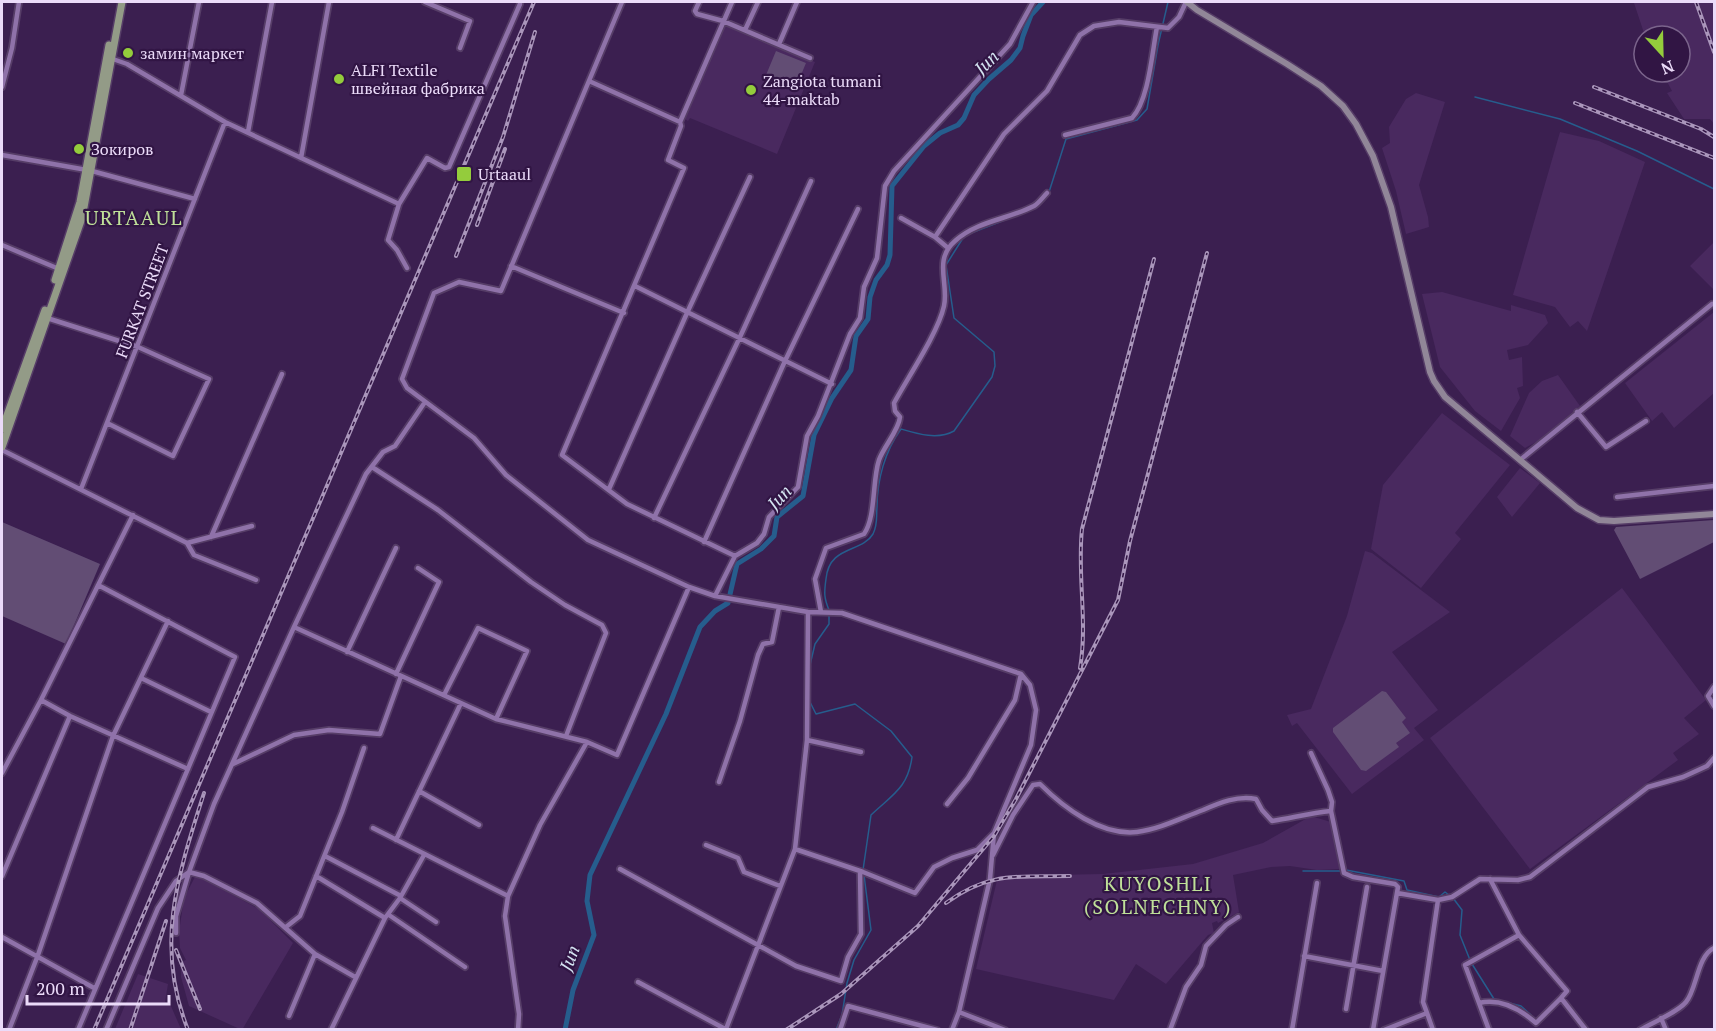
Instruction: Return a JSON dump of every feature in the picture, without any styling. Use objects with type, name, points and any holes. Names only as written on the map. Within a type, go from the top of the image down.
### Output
[{"type":"main road","points":[[2,448],[77,233],[120,2]]},
{"type":"main road","points":[[1187,2],[1321,86],[1350,114],[1373,156],[1391,207],[1434,381],[1452,404],[1577,508],[1599,520],[1608,522],[1714,514]]},
{"type":"main road","points":[[2,429],[77,217],[89,171]]},
{"type":"street","points":[[2,87],[12,48],[19,2]]},
{"type":"street","points":[[182,95],[199,2]]},
{"type":"street","points":[[248,132],[272,2]]},
{"type":"street","points":[[301,158],[329,2]]},
{"type":"street","points":[[425,2],[470,21],[460,48]]},
{"type":"street","points":[[622,2],[501,291],[459,282],[434,293],[402,379],[407,388],[474,438],[506,475],[588,540],[689,587],[715,596],[808,612],[842,613],[1021,674],[1030,685],[1036,710],[1031,745],[994,833],[990,879],[959,1012],[952,1029]]},
{"type":"street","points":[[699,2],[695,11],[697,14],[723,21],[810,58]]},
{"type":"street","points":[[732,2],[680,122],[681,126],[668,160],[684,168],[562,455],[627,504],[735,556]]},
{"type":"street","points":[[746,30],[758,2]]},
{"type":"street","points":[[779,44],[796,2]]},
{"type":"street","points":[[715,596],[735,556],[757,543],[764,534],[770,517],[798,487],[807,436],[832,384],[850,334],[860,318],[864,287],[877,258],[885,186],[894,171],[1010,44],[1033,2]]},
{"type":"street","points":[[935,237],[1004,134],[1047,90],[1080,35],[1094,26],[1119,22],[1168,28],[1179,17],[1187,2]]},
{"type":"street","points":[[407,268],[397,250],[388,240],[399,204],[427,158],[445,168],[449,167],[520,4]]},
{"type":"street","points":[[1065,135],[1132,118],[1138,111],[1160,28]]},
{"type":"street","points":[[110,58],[127,64],[225,122],[399,204]]},
{"type":"street","points":[[588,81],[680,122]]},
{"type":"street","name":"FURKAT STREET","points":[[81,489],[225,122]]},
{"type":"street","points":[[2,154],[89,171],[195,199]]},
{"type":"street","points":[[609,489],[750,177]]},
{"type":"street","points":[[654,518],[740,338],[811,181]]},
{"type":"street","points":[[821,612],[815,579],[826,548],[864,534],[871,520],[879,460],[900,423],[894,403],[941,318],[945,302],[943,261],[948,249],[954,241],[974,228],[1036,205],[1047,193]]},
{"type":"street","points":[[704,542],[785,361],[858,209]]},
{"type":"street","points":[[902,218],[935,237],[948,249]]},
{"type":"street","points":[[2,244],[59,269]]},
{"type":"street","points":[[511,267],[624,313]]},
{"type":"street","points":[[635,286],[832,384]]},
{"type":"street","points":[[1520,460],[1712,304]]},
{"type":"street","points":[[47,318],[138,347],[209,379],[173,456],[107,423]]},
{"type":"street","points":[[211,537],[282,374]]},
{"type":"street","points":[[176,933],[177,916],[189,872],[214,804],[294,627],[366,474],[383,452],[395,446],[425,402]]},
{"type":"street","points":[[1577,412],[1606,447],[1646,421]]},
{"type":"street","points":[[2,448],[187,543],[194,555],[256,580]]},
{"type":"street","points":[[372,467],[438,510],[531,582],[566,606],[602,625],[606,633],[566,736]]},
{"type":"street","points":[[1617,497],[1714,486]]},
{"type":"street","points":[[2,773],[133,516]]},
{"type":"street","points":[[187,543],[252,526]]},
{"type":"street","points":[[347,652],[396,548]]},
{"type":"street","points":[[231,765],[294,735],[329,730],[380,734],[398,675],[439,582],[418,568]]},
{"type":"street","points":[[78,1029],[235,657],[98,585]]},
{"type":"street","points":[[294,627],[496,719],[587,741],[618,755],[689,587]]},
{"type":"street","points":[[719,782],[740,722],[758,655],[763,644],[772,642],[778,607]]},
{"type":"street","points":[[638,982],[727,1029],[795,849],[807,740],[808,612]]},
{"type":"street","points":[[12,1028],[113,736],[168,621]]},
{"type":"street","points":[[444,695],[478,628],[527,651],[496,719]]},
{"type":"street","points":[[947,804],[974,770],[1015,700],[1021,674]]},
{"type":"street","points":[[141,678],[211,712]]},
{"type":"street","points":[[1714,687],[1708,696],[1714,706]]},
{"type":"street","points":[[41,700],[70,716],[188,769]]},
{"type":"street","points":[[396,840],[461,703]]},
{"type":"street","points":[[2,876],[70,716]]},
{"type":"street","points":[[807,740],[861,752]]},
{"type":"street","points":[[518,1029],[519,1014],[505,916],[508,896],[540,825],[587,741]]},
{"type":"street","points":[[286,927],[300,916],[342,812],[364,748]]},
{"type":"street","points":[[1311,753],[1332,802],[1331,811],[1344,873],[1353,877],[1395,884],[1398,887],[1373,1029]]},
{"type":"street","points":[[1397,893],[1438,900],[1452,897],[1480,879],[1518,880],[1530,877],[1648,787],[1683,777],[1707,766],[1714,758]]},
{"type":"street","points":[[993,855],[1013,815],[1033,785],[1040,784],[1081,816],[1111,830],[1135,832],[1163,826],[1220,802],[1246,796],[1256,799],[1272,821],[1297,817],[1304,813],[1331,811]]},
{"type":"street","points":[[419,791],[479,825]]},
{"type":"street","points":[[373,828],[508,896]]},
{"type":"street","points":[[795,849],[915,893],[934,867],[977,850],[994,833]]},
{"type":"street","points":[[706,845],[738,858],[744,872],[780,886]]},
{"type":"street","points":[[331,1029],[355,976],[387,916],[401,897],[424,855]]},
{"type":"street","points":[[325,856],[401,897],[436,922]]},
{"type":"street","points":[[620,869],[796,966],[841,981],[848,957],[861,934],[860,871]]},
{"type":"street","points":[[106,1029],[158,908],[176,881],[189,872],[204,876],[257,903],[315,954],[355,976]]},
{"type":"street","points":[[316,876],[387,916],[465,966]]},
{"type":"street","points":[[1479,1003],[1489,1001],[1520,1009],[1536,1023],[1567,991],[1519,935],[1490,879]]},
{"type":"street","points":[[1292,1029],[1317,883]]},
{"type":"street","points":[[1346,1009],[1366,887]]},
{"type":"street","points":[[1433,1029],[1423,1002],[1438,900]]},
{"type":"street","points":[[1170,1029],[1186,987],[1201,965],[1206,946],[1226,925],[1238,918]]},
{"type":"street","points":[[1489,1029],[1465,965],[1519,935]]},
{"type":"street","points":[[2,937],[94,988]]},
{"type":"street","points":[[1640,1029],[1677,1010],[1688,1000],[1700,967],[1710,950],[1714,948]]},
{"type":"street","points":[[289,1016],[315,954]]},
{"type":"street","points":[[1304,956],[1383,971]]},
{"type":"street","points":[[1561,998],[1586,1029]]},
{"type":"street","points":[[840,1029],[848,1006],[937,1029]]},
{"type":"street","points":[[959,1012],[1005,1029]]},
{"type":"street","points":[[1384,1029],[1427,1013]]},
{"type":"street","points":[[1661,1018],[1666,1029]]},
{"type":"shaded area","points":[[1714,2],[1714,124],[1710,119],[1684,119],[1667,93],[1672,91],[1668,84],[1692,84],[1692,24],[1641,24],[1634,3]]},
{"type":"shaded area","name":"Zangiota tumani 44-maktab","points":[[725,25],[815,62],[777,154],[690,118],[688,121],[685,119]]},
{"type":"shaded area","points":[[776,51],[806,63],[796,87],[766,75]]},
{"type":"shaded area","points":[[1416,93],[1445,102],[1419,185],[1429,227],[1406,234],[1396,191],[1382,148],[1390,143],[1389,127],[1406,99]]},
{"type":"shaded area","points":[[1560,132],[1599,141],[1645,162],[1587,331],[1578,321],[1570,327],[1555,307],[1513,295]]},
{"type":"shaded area","points":[[1714,242],[1714,290],[1690,266]]},
{"type":"shaded area","points":[[1442,292],[1511,311],[1511,305],[1545,315],[1548,323],[1528,345],[1507,350],[1509,360],[1522,357],[1523,386],[1517,388],[1520,398],[1501,431],[1475,411],[1440,367],[1422,294]]},
{"type":"shaded area","points":[[1714,312],[1714,393],[1674,428],[1662,412],[1652,421],[1625,383]]},
{"type":"shaded area","points":[[1558,375],[1580,406],[1538,441],[1525,448],[1510,436],[1529,393],[1542,381]]},
{"type":"shaded area","points":[[1442,413],[1510,465],[1455,533],[1461,539],[1421,588],[1371,549],[1383,485]]},
{"type":"shaded area","points":[[1520,468],[1540,483],[1512,517],[1497,497]]},
{"type":"shaded area","points":[[1714,520],[1714,542],[1640,579],[1614,530],[1616,527]]},
{"type":"shaded area","points":[[2,522],[100,564],[66,644],[2,616]]},
{"type":"shaded area","points":[[1365,551],[1372,553],[1450,612],[1392,652],[1438,710],[1414,728],[1424,740],[1352,794],[1297,723],[1292,726],[1287,715],[1311,709],[1347,616]]},
{"type":"shaded area","points":[[1622,588],[1706,700],[1684,718],[1699,734],[1673,753],[1678,760],[1530,869],[1430,738]]},
{"type":"shaded area","points":[[1382,691],[1386,692],[1406,718],[1402,722],[1410,733],[1396,743],[1399,747],[1366,771],[1361,770],[1333,732],[1333,728]]},
{"type":"shaded area","points":[[1311,816],[1334,823],[1341,869],[1271,867],[1233,875],[1239,912],[1218,923],[1217,921],[1212,923],[1214,933],[1208,935],[1166,984],[1136,964],[1114,1000],[976,969],[998,876],[1103,874],[1193,864],[1263,843]]},
{"type":"shaded area","points":[[196,875],[259,909],[293,943],[242,1030],[189,1006],[181,977],[181,962],[186,960],[180,948],[179,932],[184,898]]},
{"type":"shaded area","points":[[138,974],[168,984],[165,1002],[170,1004],[181,1029],[115,1029]]},
{"type":"waterway","name":"Jun","points":[[565,1030],[573,990],[594,935],[587,901],[590,875],[666,714],[700,627],[715,611],[728,603],[737,564],[761,549],[774,536],[777,517],[803,496],[814,435],[832,398],[851,370],[856,336],[868,319],[870,297],[876,280],[887,265],[890,255],[892,186],[924,146],[940,133],[958,125],[964,118],[974,95],[1011,60],[1020,48],[1031,15],[1043,2]]},
{"type":"waterway","points":[[1049,192],[1066,139],[1137,120],[1147,109],[1168,2]]},
{"type":"waterway","points":[[1475,97],[1560,119],[1637,151],[1714,189]]},
{"type":"waterway","points":[[1025,212],[1036,208],[1047,196]]},
{"type":"waterway","points":[[966,235],[1015,216]]},
{"type":"waterway","points":[[829,610],[825,599],[828,568],[839,555],[868,540],[873,534],[876,524],[878,487],[883,466],[890,447],[901,429],[935,436],[954,431],[992,377],[995,366],[994,352],[954,318],[946,265],[963,238]]},
{"type":"waterway","points":[[810,665],[815,644],[829,624],[829,615]]},
{"type":"waterway","points":[[810,702],[816,714],[855,704],[891,731],[912,757],[903,784],[871,815],[863,870]]},
{"type":"waterway","points":[[1346,870],[1404,881],[1407,890],[1439,897],[1445,892],[1449,895]]},
{"type":"waterway","points":[[1303,871],[1341,871]]},
{"type":"waterway","points":[[836,1030],[842,1015],[847,983],[854,960],[871,930],[864,875]]},
{"type":"waterway","points":[[1453,898],[1462,910],[1460,935],[1470,960]]},
{"type":"waterway","points":[[1472,964],[1494,999],[1521,1006],[1531,1015]]},
{"type":"railway","points":[[94,1030],[534,2]]},
{"type":"railway","points":[[1696,2],[1714,52]]},
{"type":"railway","points":[[456,256],[503,137],[535,32]]},
{"type":"railway","points":[[1594,87],[1701,129],[1714,137]]},
{"type":"railway","points":[[1575,103],[1714,158]]},
{"type":"railway","points":[[477,225],[505,149]]},
{"type":"railway","points":[[786,1030],[841,994],[918,926],[994,836],[1016,799],[1118,600],[1130,541],[1207,253]]},
{"type":"railway","points":[[1080,668],[1083,633],[1082,529],[1154,259]]},
{"type":"railway","points":[[188,1030],[172,968],[171,939],[179,881],[204,793]]},
{"type":"railway","points":[[946,903],[977,885],[991,881],[1020,877],[1070,876]]},
{"type":"railway","points":[[130,1030],[166,921]]},
{"type":"railway","points":[[176,950],[200,1009]]},
{"type":"place","name":"замин маркет","points":[[128,53]]},
{"type":"place","name":"ALFI Textile швейная фабрика","points":[[339,79]]},
{"type":"place","name":"Zangiota tumani 44-maktab","points":[[751,90]]},
{"type":"place","name":"Зокиров","points":[[79,149]]},
{"type":"place","name":"Urtaaul","points":[[464,174]]},
{"type":"district","name":"URTAAUL","points":[[134,217]]},
{"type":"district","name":"KUYOSHLI (SOLNECHNY)","points":[[1158,894]]}]
